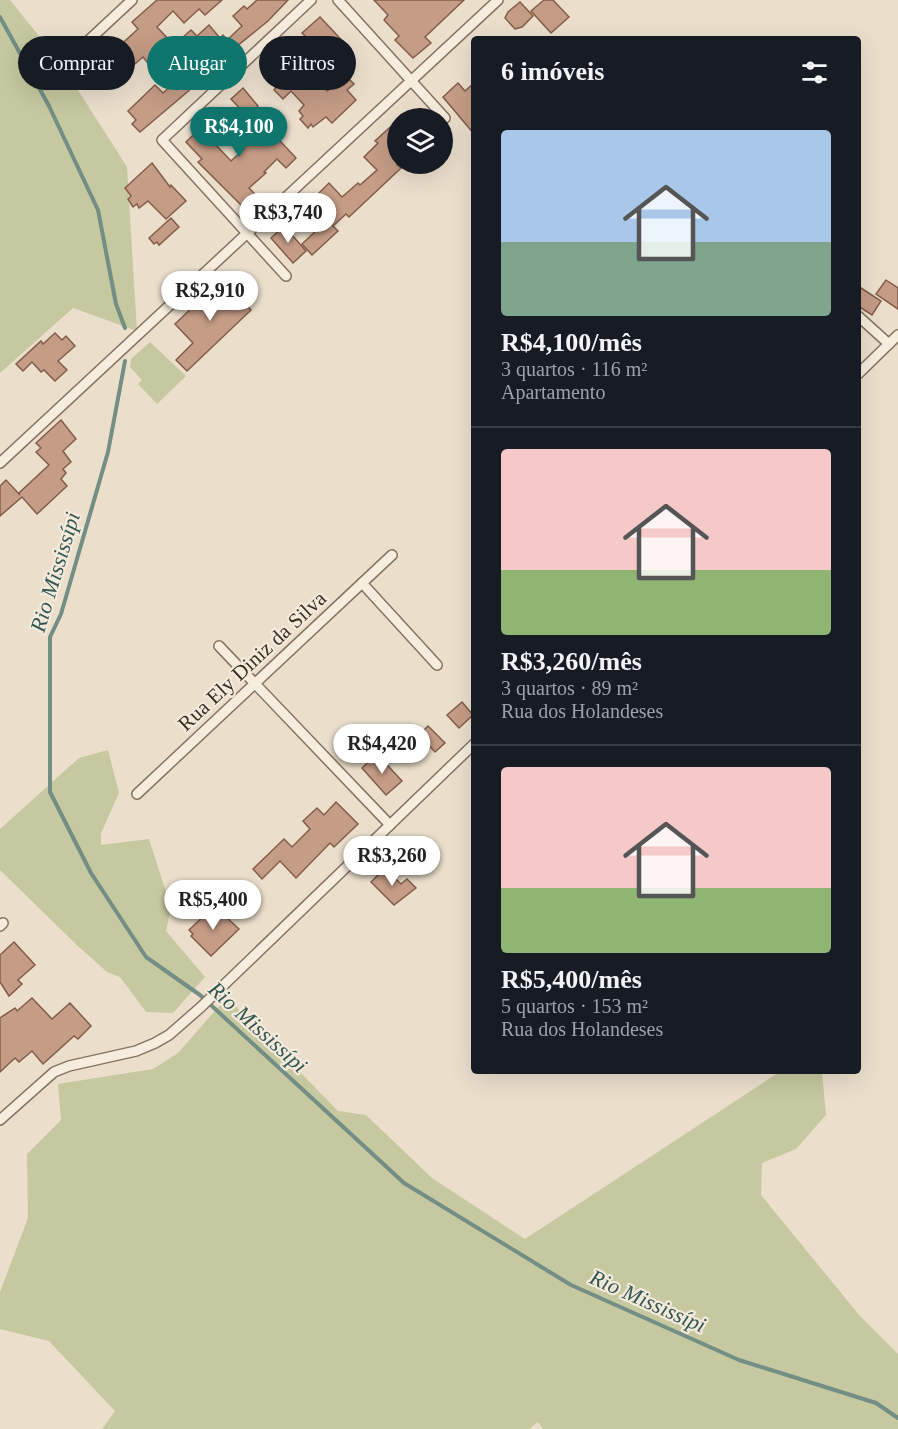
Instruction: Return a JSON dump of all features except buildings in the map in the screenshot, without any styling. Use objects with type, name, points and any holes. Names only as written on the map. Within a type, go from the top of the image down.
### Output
[{"type":"street","points":[[93,36],[132,0]]},
{"type":"street","points":[[286,276],[162,140],[311,0]]},
{"type":"street","points":[[338,0],[436,108]]},
{"type":"street","points":[[0,462],[498,0]]},
{"type":"street","points":[[861,319],[889,344]]},
{"type":"street","points":[[861,371],[898,335]]},
{"type":"street","name":"Rua Ely Diniz da Silva","points":[[137,794],[392,555]]},
{"type":"street","points":[[362,583],[437,665]]},
{"type":"street","points":[[219,646],[390,825]]},
{"type":"street","points":[[0,1120],[54,1072],[69,1066],[136,1051],[169,1035],[213,996],[471,747]]},
{"type":"green space","points":[[0,0],[10,0],[39,36],[18,36],[18,90],[78,90],[127,167],[137,331],[73,308],[0,373]]},
{"type":"green space","points":[[150,342],[186,376],[157,404],[138,384],[142,380],[130,367],[131,359]]},
{"type":"green space","points":[[108,750],[119,793],[101,833],[101,845],[149,839],[171,908],[166,931],[205,977],[173,1013],[146,1012],[120,977],[107,972],[0,870],[0,829],[79,758]]},
{"type":"green space","points":[[227,997],[338,1111],[366,1115],[432,1178],[525,1239],[776,1074],[822,1074],[826,1115],[796,1149],[762,1163],[761,1195],[860,1316],[898,1354],[898,1429],[543,1429],[538,1422],[529,1429],[102,1429],[115,1411],[49,1341],[0,1329],[0,1292],[28,1218],[27,1154],[61,1120],[58,1084],[153,1069],[178,1053]]},
{"type":"waterway","name":"Rio Mississípi","points":[[0,17],[49,106],[98,210],[116,304],[125,328]]},
{"type":"waterway","name":"Rio Mississípi","points":[[125,361],[108,452],[61,614],[50,637],[50,792],[91,873],[146,957],[200,995],[404,1183],[571,1285],[739,1360],[876,1403],[898,1418]]}]
